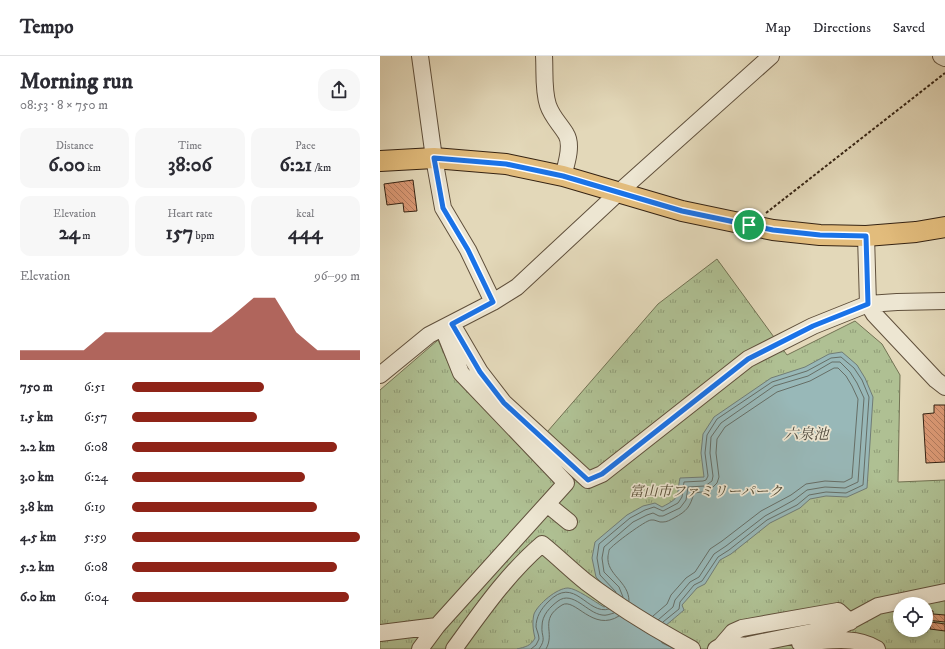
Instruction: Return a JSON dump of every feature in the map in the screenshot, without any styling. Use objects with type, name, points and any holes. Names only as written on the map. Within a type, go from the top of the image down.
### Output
[{"type":"main road","points":[[380,161],[434,158],[506,164],[563,176],[682,211],[773,230],[820,235],[866,236],[916,232],[945,227]]},
{"type":"street","points":[[420,56],[434,158],[443,208],[468,250],[493,302]]},
{"type":"street","points":[[544,56],[548,106],[555,119],[568,136],[569,153],[563,176]]},
{"type":"street","points":[[380,375],[429,335],[493,302],[517,287],[618,193],[772,56]]},
{"type":"street","points":[[941,56],[945,58]]},
{"type":"street","points":[[866,236],[868,304],[874,314],[925,369],[945,387]]},
{"type":"street","points":[[447,326],[504,403],[588,480],[602,474],[748,359],[813,326],[868,304],[945,301]]},
{"type":"street","points":[[420,649],[437,626],[566,483],[461,373],[447,326]]},
{"type":"street","points":[[547,504],[569,522]]},
{"type":"street","points":[[454,649],[501,586],[525,558],[542,544],[605,596],[669,637],[692,649]]},
{"type":"street","points":[[748,645],[841,626],[878,606],[945,592]]},
{"type":"street","points":[[718,647],[732,632],[742,628],[838,611],[850,622]]},
{"type":"street","points":[[380,633],[437,626]]},
{"type":"street","points":[[718,647],[850,640],[869,644],[877,649]]},
{"type":"path","points":[[749,225],[945,73]]},
{"type":"green space","name":"富山市ファミリーパーク","points":[[717,259],[787,355],[855,321],[882,344],[900,375],[898,482],[945,480],[945,649],[380,649],[380,390],[438,340],[454,376],[528,454],[658,304]]},
{"type":"water","name":"六泉池","points":[[842,352],[857,365],[865,378],[873,397],[867,488],[847,497],[826,496],[810,499],[800,508],[770,523],[731,554],[720,560],[705,584],[697,588],[682,605],[684,610],[658,632],[662,643],[675,649],[517,649],[528,646],[532,643],[535,638],[533,620],[536,610],[544,601],[559,591],[568,588],[581,593],[604,607],[610,605],[611,593],[596,577],[592,558],[595,542],[627,515],[643,506],[655,503],[662,507],[675,499],[678,493],[680,478],[704,477],[701,453],[703,434],[714,417],[771,378],[805,367],[829,354]]},
{"type":"building","points":[[413,180],[417,211],[404,212],[403,203],[387,205],[384,184]]},
{"type":"building","points":[[934,405],[945,405],[945,462],[926,463],[923,414],[934,413]]},
{"type":"building","points":[[933,614],[945,615],[945,622],[933,621]]},
{"type":"building","points":[[933,622],[945,624],[945,631],[933,629]]},
{"type":"route","points":[[434,158],[506,164],[563,176],[682,211],[749,225],[773,230],[820,235],[866,236],[868,304],[813,326],[748,359],[602,474],[588,480],[504,403],[480,372],[452,324],[493,302],[468,250],[443,208],[434,158]]}]
